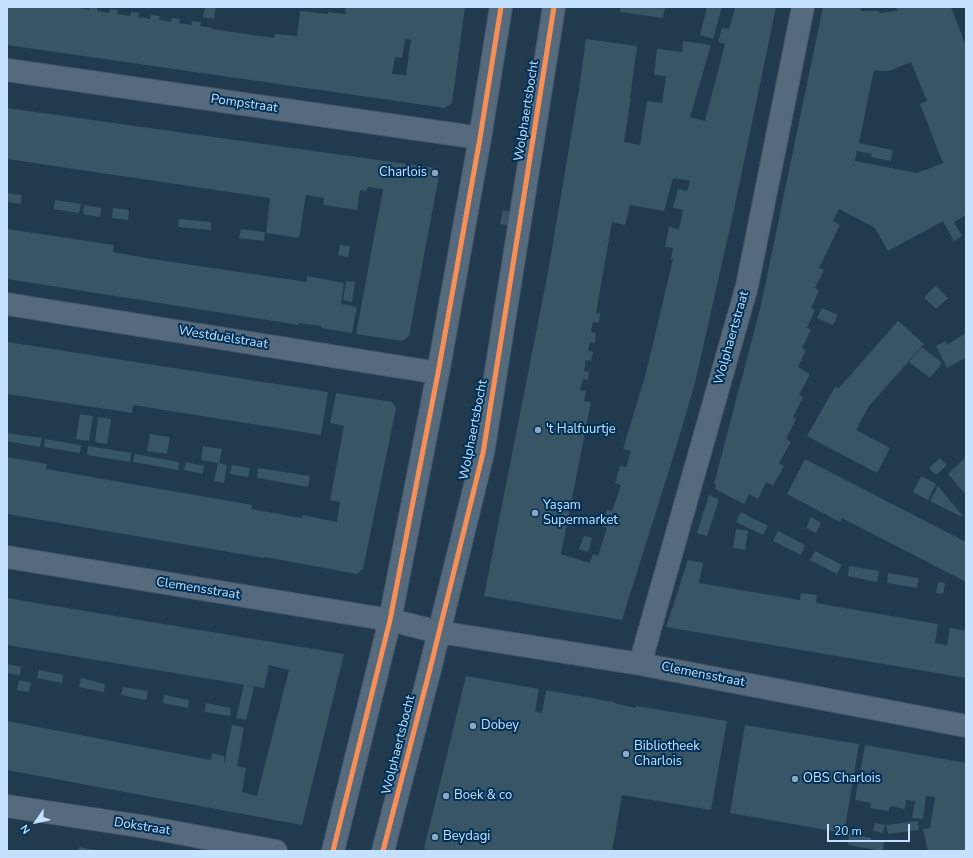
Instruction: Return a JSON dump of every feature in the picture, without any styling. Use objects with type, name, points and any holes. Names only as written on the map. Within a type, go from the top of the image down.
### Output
[{"type":"street","points":[[333,851],[390,620],[438,373],[480,138],[501,7]]},
{"type":"street","name":"Wolphaertsbocht","points":[[383,851],[483,453],[554,7]]},
{"type":"street","name":"Wolphaertstraat","points":[[640,664],[747,286],[802,7]]},
{"type":"street","name":"Pompstraat","points":[[7,70],[480,138]]},
{"type":"street","name":"Westduëlstraat","points":[[7,304],[438,373]]},
{"type":"street","name":"Clemensstraat","points":[[7,558],[390,620],[439,632],[640,664],[966,726]]},
{"type":"street","name":"Dokstraat","points":[[7,806],[146,827],[276,851]]},
{"type":"building","points":[[7,7],[76,7],[89,10],[89,7],[98,7],[97,11],[109,13],[110,9],[118,10],[117,14],[130,16],[131,12],[139,13],[138,17],[150,19],[151,15],[160,16],[159,20],[171,22],[172,18],[180,19],[179,23],[191,25],[192,21],[201,22],[200,26],[212,29],[274,38],[275,34],[297,36],[300,11],[345,14],[346,7],[465,7],[452,103],[445,108],[7,45]],"holes":[[[405,39],[411,40],[406,75],[392,74],[395,57],[402,58]]]},
{"type":"building","points":[[205,7],[216,7],[214,19],[203,17]]},
{"type":"building","points":[[620,7],[665,7],[663,18],[620,12]]},
{"type":"building","points":[[707,7],[722,7],[713,39],[700,35]]},
{"type":"building","points":[[732,7],[776,7],[734,210],[694,387],[622,620],[484,596],[548,272],[586,39],[637,46],[624,142],[640,145],[647,101],[662,103],[666,76],[654,75],[657,49],[682,52],[683,41],[711,45],[690,117],[705,121],[725,44],[718,42],[722,28],[729,29],[735,8]],"holes":[[[673,178],[690,181],[687,191],[678,189],[673,208],[683,210],[679,229],[669,227],[665,247],[673,248],[671,259],[673,259],[646,373],[623,449],[631,451],[626,467],[620,466],[615,483],[621,485],[612,511],[607,509],[602,526],[607,528],[598,556],[593,554],[590,563],[561,554],[591,402],[584,401],[586,391],[580,390],[583,379],[588,380],[589,372],[584,371],[586,360],[591,361],[593,352],[588,351],[590,342],[595,343],[596,333],[591,332],[593,322],[599,323],[600,314],[596,313],[612,222],[625,225],[630,205],[664,211]]]},
{"type":"building","points":[[823,7],[861,7],[861,11],[879,11],[879,13],[897,11],[896,7],[951,7],[966,46],[966,209],[964,209],[966,215],[954,222],[962,236],[954,241],[943,221],[888,251],[875,228],[839,209],[833,221],[840,225],[819,268],[824,270],[815,288],[819,291],[811,308],[815,310],[807,328],[811,330],[802,348],[806,350],[798,367],[810,374],[799,395],[803,397],[793,417],[796,419],[786,439],[791,442],[779,463],[784,466],[773,486],[766,482],[758,499],[749,494],[744,504],[715,489],[716,485],[714,484],[761,305]],"holes":[[[911,62],[927,101],[920,104],[943,163],[917,173],[855,161],[857,151],[872,154],[871,157],[891,161],[893,150],[859,143],[874,70],[889,71]]]},
{"type":"building","points":[[7,108],[435,168],[439,175],[409,336],[403,341],[356,334],[383,189],[368,187],[366,191],[360,190],[357,210],[323,205],[324,198],[306,195],[299,238],[266,233],[270,198],[7,159]]},
{"type":"building","points":[[7,193],[22,195],[21,204],[7,202]]},
{"type":"building","points":[[55,200],[81,204],[79,213],[54,209]]},
{"type":"building","points":[[84,205],[101,208],[100,217],[83,214]]},
{"type":"building","points":[[113,208],[129,210],[128,220],[112,218]]},
{"type":"building","points":[[503,210],[513,212],[511,226],[500,224]]},
{"type":"building","points":[[179,219],[211,222],[211,230],[178,227]]},
{"type":"building","points":[[7,229],[114,245],[113,252],[152,259],[307,282],[307,276],[344,283],[341,304],[357,307],[352,333],[321,328],[321,326],[299,323],[299,325],[7,279]]},
{"type":"building","points":[[241,229],[265,232],[264,241],[239,238]]},
{"type":"building","points":[[340,245],[350,246],[348,257],[338,255]]},
{"type":"building","points":[[346,281],[355,282],[352,302],[343,300]]},
{"type":"building","points":[[936,286],[948,298],[936,309],[924,297]]},
{"type":"building","points":[[822,308],[838,315],[833,325],[817,318]]},
{"type":"building","points":[[898,321],[924,344],[869,406],[856,430],[890,448],[877,473],[807,436],[835,387],[839,388]]},
{"type":"building","points":[[966,333],[966,357],[947,368],[936,346],[945,341],[947,345]]},
{"type":"building","points":[[7,342],[328,392],[321,435],[133,405],[132,413],[7,394]]},
{"type":"building","points":[[922,347],[942,363],[930,378],[909,362]]},
{"type":"building","points":[[336,393],[392,402],[396,408],[363,569],[357,574],[265,557],[7,514],[7,457],[47,464],[46,469],[252,505],[251,509],[302,518],[303,515],[337,522],[340,502],[330,500],[344,426],[330,423]]},
{"type":"building","points":[[80,414],[93,416],[89,441],[76,439]]},
{"type":"building","points":[[98,417],[111,419],[107,444],[95,442]]},
{"type":"building","points":[[7,433],[42,438],[40,447],[7,441]]},
{"type":"building","points":[[150,434],[170,437],[167,454],[147,451]]},
{"type":"building","points":[[45,439],[81,445],[80,453],[44,447]]},
{"type":"building","points":[[88,446],[131,453],[130,462],[87,455]]},
{"type":"building","points":[[203,446],[222,449],[219,463],[227,465],[224,483],[214,481],[218,463],[201,460]]},
{"type":"building","points":[[135,454],[179,462],[178,470],[133,462]]},
{"type":"building","points":[[966,457],[966,495],[948,474]]},
{"type":"building","points":[[940,458],[947,465],[936,475],[929,468]]},
{"type":"building","points":[[805,459],[966,542],[966,582],[842,518],[840,522],[787,494]]},
{"type":"building","points":[[186,462],[204,466],[203,474],[184,470]]},
{"type":"building","points":[[232,465],[250,468],[248,477],[230,474]]},
{"type":"building","points":[[258,468],[310,476],[308,487],[257,478]]},
{"type":"building","points":[[921,476],[936,484],[928,500],[913,492]]},
{"type":"building","points":[[938,486],[962,515],[960,516],[930,501]]},
{"type":"building","points":[[709,495],[719,500],[707,536],[697,533]]},
{"type":"building","points":[[741,512],[768,526],[763,535],[736,522]]},
{"type":"building","points":[[811,517],[821,523],[816,533],[806,528]]},
{"type":"building","points":[[736,529],[748,531],[745,550],[733,548]]},
{"type":"building","points":[[778,531],[805,545],[801,555],[773,541]]},
{"type":"building","points":[[584,536],[592,538],[588,552],[579,549]]},
{"type":"building","points":[[815,551],[842,565],[837,574],[810,560]]},
{"type":"building","points":[[688,560],[703,563],[699,583],[800,600],[801,593],[817,595],[816,603],[938,624],[935,643],[947,645],[950,628],[966,631],[966,678],[666,627]]},
{"type":"building","points":[[849,566],[879,571],[877,582],[848,576]]},
{"type":"building","points":[[888,573],[919,578],[917,588],[887,583]]},
{"type":"building","points":[[938,582],[945,583],[943,594],[936,593]]},
{"type":"building","points":[[7,598],[344,654],[302,825],[7,770],[7,721],[211,760],[212,753],[224,756],[224,764],[232,725],[244,727],[237,766],[246,768],[242,792],[257,796],[289,670],[269,665],[264,688],[7,645]]},
{"type":"building","points":[[7,664],[21,667],[20,675],[7,673]]},
{"type":"building","points":[[39,670],[63,675],[62,683],[37,678]]},
{"type":"building","points":[[466,676],[539,689],[535,711],[542,713],[546,690],[614,702],[635,708],[636,706],[727,721],[711,810],[622,795],[612,851],[434,851],[424,849]]},
{"type":"building","points":[[81,678],[105,684],[104,692],[79,687]]},
{"type":"building","points":[[19,680],[31,683],[29,692],[17,690]]},
{"type":"building","points":[[244,685],[254,687],[246,720],[236,718]]},
{"type":"building","points":[[123,687],[148,691],[146,700],[121,695]]},
{"type":"building","points":[[164,695],[189,700],[188,708],[163,703]]},
{"type":"building","points":[[206,703],[231,708],[230,716],[205,712]]},
{"type":"building","name":"OBS Charlois","points":[[745,725],[859,744],[844,833],[730,813]]},
{"type":"building","points":[[865,745],[966,763],[966,851],[928,851],[923,829],[930,828],[935,797],[926,796],[923,819],[912,818],[915,801],[906,800],[905,809],[890,806],[889,811],[870,808],[871,803],[855,800]]},
{"type":"building","points":[[918,821],[919,830],[888,834],[886,825]]},
{"type":"building","points":[[875,823],[885,825],[883,833],[873,831]]},
{"type":"building","points":[[849,834],[884,842],[883,851],[848,845]]},
{"type":"building","points":[[79,847],[94,850],[94,851],[78,851]]},
{"type":"cycle path","points":[[333,851],[390,620],[438,373],[480,138],[501,7]]},
{"type":"cycle path","points":[[383,851],[430,669],[483,453],[554,7]]},
{"type":"place","name":"Charlois","points":[[435,173]]},
{"type":"place","name":"'t Halfuurtje","points":[[538,430]]},
{"type":"place","name":"Yaşam Supermarket","points":[[535,513]]},
{"type":"place","name":"Dobey","points":[[473,726]]},
{"type":"place","name":"Bibliotheek Charlois","points":[[626,754]]},
{"type":"place","name":"OBS Charlois","points":[[795,779]]},
{"type":"place","name":"Boek & co","points":[[446,796]]},
{"type":"place","name":"Beydagi","points":[[435,837]]}]
